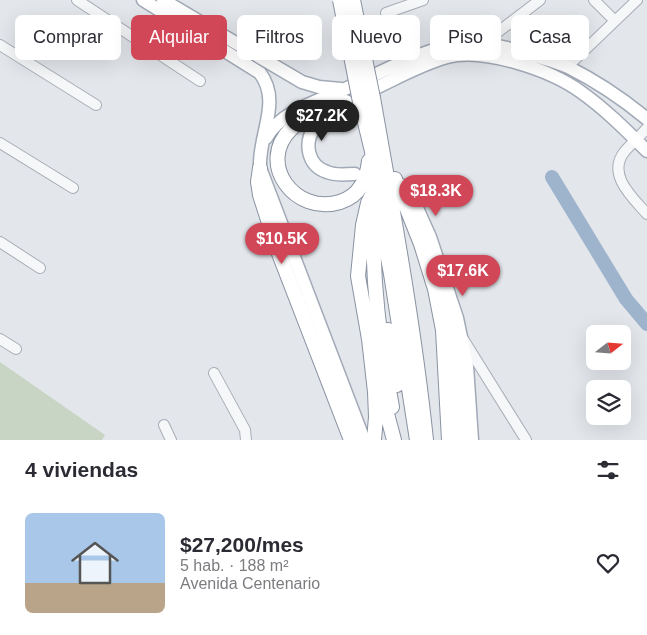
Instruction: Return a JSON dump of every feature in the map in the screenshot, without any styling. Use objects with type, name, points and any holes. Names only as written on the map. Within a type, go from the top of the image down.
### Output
[{"type":"highway","points":[[340,0],[355,98],[372,150],[379,223],[416,440]]},
{"type":"highway","points":[[354,0],[355,98],[378,128],[398,188],[421,244],[435,289],[442,330],[449,440]]},
{"type":"highway","points":[[355,98],[313,114],[292,128],[284,136],[278,155],[280,174],[289,190],[297,197],[324,205],[345,200],[357,193],[362,185],[372,150]]},
{"type":"highway","points":[[378,128],[411,321],[426,440]]},
{"type":"highway","points":[[260,168],[258,182],[260,195],[282,261],[352,440]]},
{"type":"highway","points":[[374,440],[376,417],[375,392],[361,280],[368,203],[375,189]]},
{"type":"highway","points":[[375,189],[374,284],[382,318],[393,350],[398,397],[397,408]]},
{"type":"highway","points":[[365,233],[370,309],[388,438]]},
{"type":"highway","points":[[282,261],[291,269],[306,298],[308,327]]},
{"type":"highway","points":[[361,280],[370,309]]},
{"type":"highway","points":[[389,280],[396,339],[393,350]]},
{"type":"highway","points":[[449,299],[454,330],[461,440]]},
{"type":"highway","points":[[382,318],[393,410],[402,440]]},
{"type":"main road","points":[[143,0],[171,15]]},
{"type":"main road","points":[[164,0],[185,15]]},
{"type":"main road","points":[[227,45],[302,82],[355,98]]},
{"type":"main road","points":[[227,46],[267,81],[270,105],[260,168],[306,298],[364,440]]},
{"type":"main road","points":[[501,46],[567,67],[622,98],[647,119]]},
{"type":"main road","points":[[354,174],[329,173],[320,170],[313,163],[308,152],[309,136],[314,128],[321,120],[422,55],[430,52]]},
{"type":"main road","points":[[263,143],[270,131],[282,118],[355,98],[426,65],[448,57],[469,54],[516,63],[557,78],[580,91],[647,150]]},
{"type":"main road","points":[[401,185],[413,199],[430,237],[462,336],[467,366],[472,440]]},
{"type":"street","points":[[76,0],[200,81]]},
{"type":"street","points":[[386,13],[423,0]]},
{"type":"street","points":[[524,0],[536,3]]},
{"type":"street","points":[[594,0],[615,21]]},
{"type":"street","points":[[567,67],[637,0]]},
{"type":"street","points":[[501,30],[536,3]]},
{"type":"street","points":[[0,45],[96,105]]},
{"type":"street","points":[[647,128],[624,152],[619,161],[618,172],[628,192],[647,214]]},
{"type":"street","points":[[0,142],[73,188]]},
{"type":"street","points":[[0,242],[40,268]]},
{"type":"street","points":[[462,336],[526,440]]},
{"type":"street","points":[[0,339],[16,348]]},
{"type":"street","points":[[214,373],[244,430],[246,440]]},
{"type":"street","points":[[164,425],[171,440]]},
{"type":"green space","points":[[0,362],[105,435],[102,440],[0,440]]},
{"type":"waterway","points":[[552,177],[626,299],[647,324]]}]
